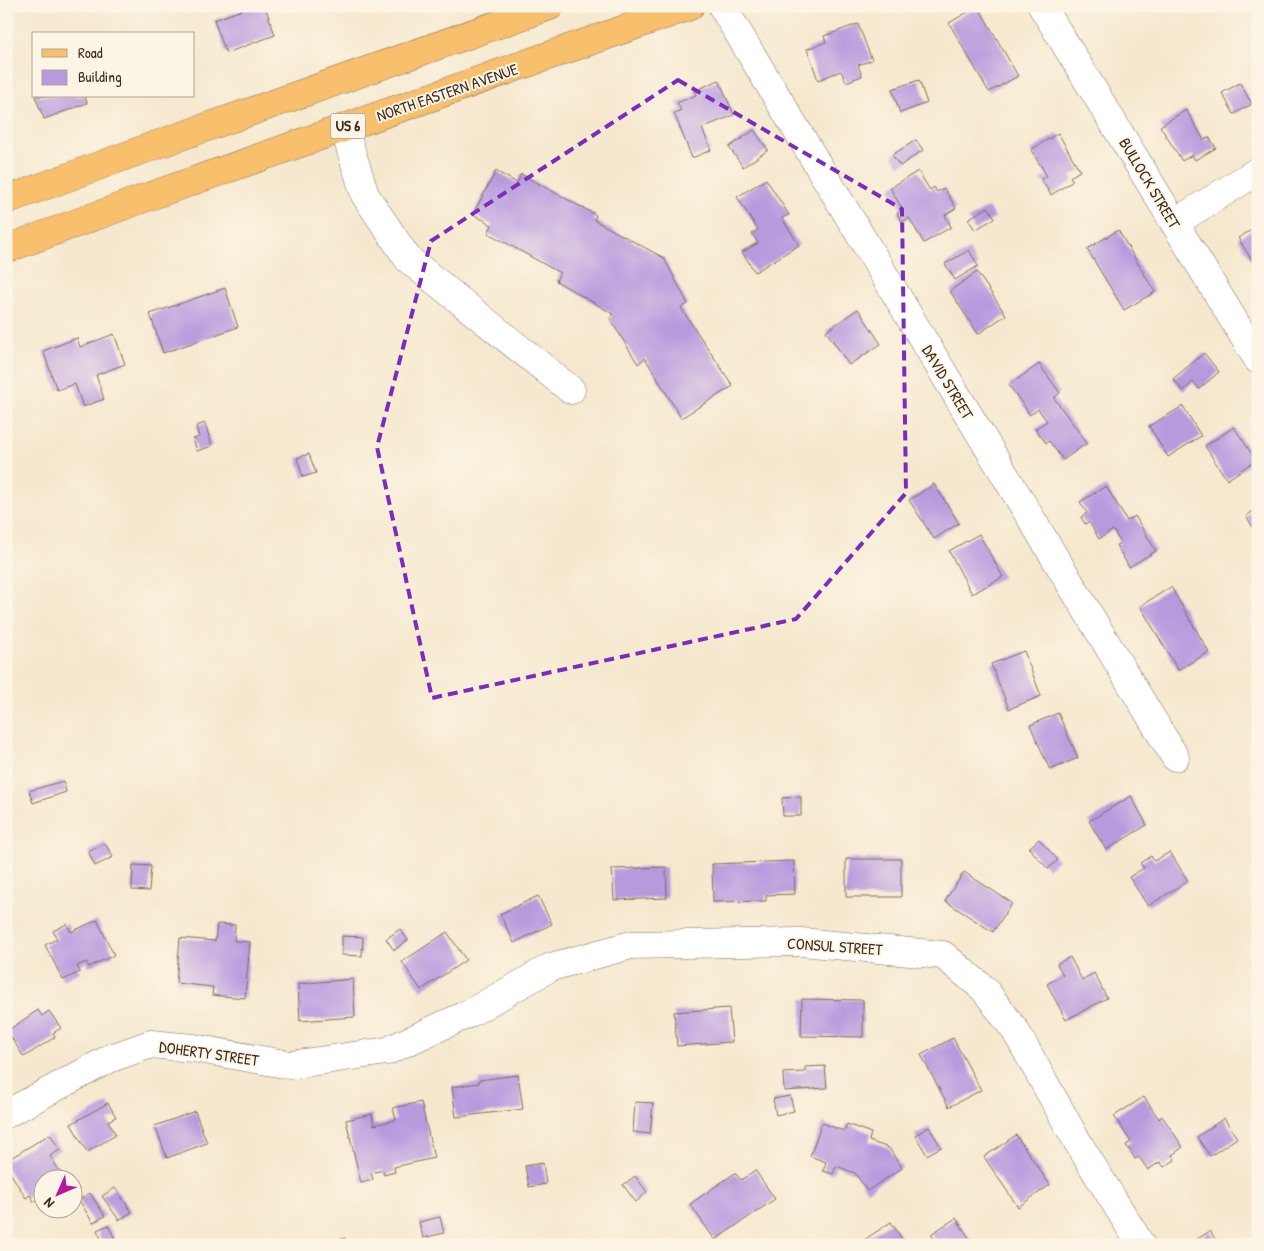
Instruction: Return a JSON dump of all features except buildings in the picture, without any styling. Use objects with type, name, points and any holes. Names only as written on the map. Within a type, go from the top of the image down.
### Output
[{"type":"main road","points":[[6,200],[550,6]]},
{"type":"main road","name":"NORTH EASTERN AVENUE","points":[[6,249],[690,6]]},
{"type":"street","name":"DAVID STREET","points":[[722,6],[1175,757]]},
{"type":"street","name":"BULLOCK STREET","points":[[1042,6],[1258,360]]},
{"type":"street","points":[[344,128],[365,195],[408,258],[571,390]]},
{"type":"street","points":[[1174,223],[1258,171]]},
{"type":"street","name":"CONSUL STREET","points":[[396,1047],[470,1013],[551,966],[631,944],[801,942],[943,955],[984,989],[1015,1030],[1077,1141],[1141,1245]]},
{"type":"street","name":"DOHERTY STREET","points":[[6,1114],[110,1058],[151,1044],[193,1048],[290,1065],[387,1051],[396,1047]]},
{"type":"highlighted area","points":[[678,80],[902,209],[906,493],[796,619],[432,698],[377,447],[431,241]]}]
